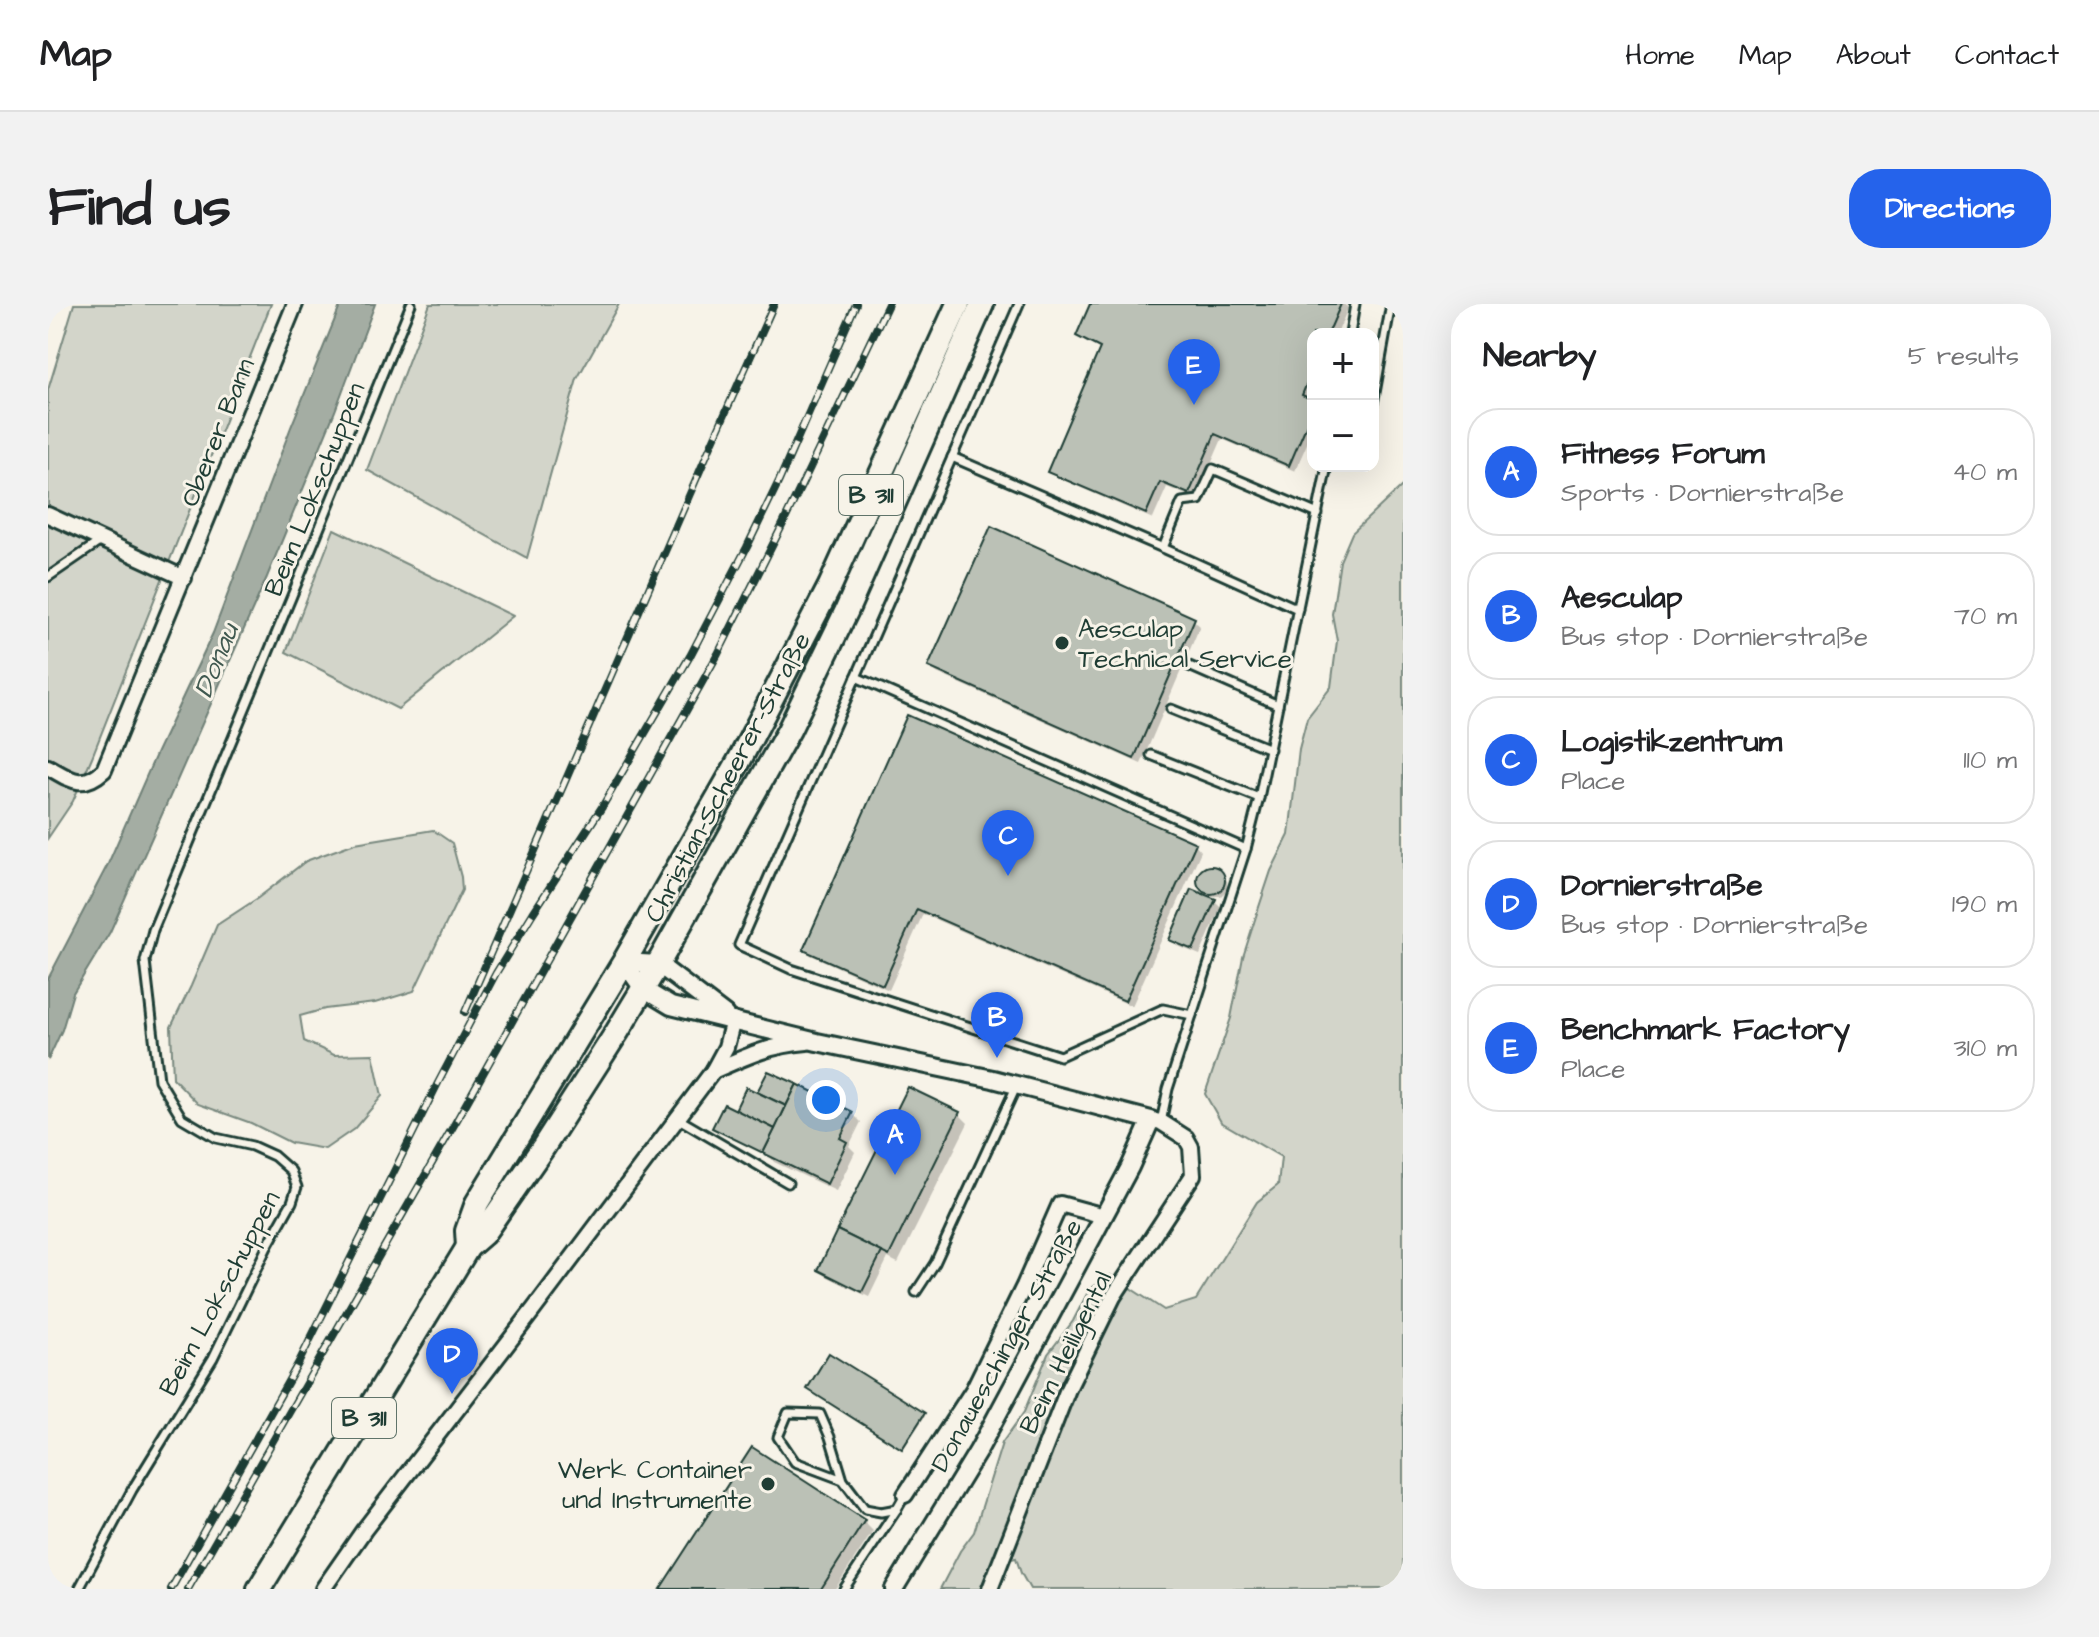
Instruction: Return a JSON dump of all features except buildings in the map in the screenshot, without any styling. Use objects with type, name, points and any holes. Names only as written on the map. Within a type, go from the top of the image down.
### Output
[{"type":"main road","name":"Christian-Scheerer-Straße","points":[[468,1247],[467,1231],[477,1203],[624,962],[739,761],[830,586],[958,304]]},
{"type":"main road","name":"Christian-Scheerer-Straße","points":[[259,1589],[468,1247],[483,1234],[544,1146],[658,964],[789,730],[846,612],[982,304]]},
{"type":"street","name":"Oberer Bann","points":[[48,767],[80,782],[92,780],[104,770],[295,304]]},
{"type":"street","points":[[48,515],[184,578]]},
{"type":"street","points":[[624,962],[658,964],[733,1020]]},
{"type":"street","points":[[624,962],[643,989],[671,1006],[817,1042],[1017,1085],[1156,1121]]},
{"type":"street","points":[[323,1589],[364,1530],[713,1071],[726,1047],[733,1020]]},
{"type":"street","points":[[713,1071],[757,1051],[780,1045],[817,1042]]},
{"type":"street","name":"Donaueschinger Straße","points":[[894,1589],[978,1451],[1156,1121]]},
{"type":"street","name":"Beim Heiligental","points":[[990,1589],[1039,1460],[1087,1349],[1113,1297],[1193,1175],[1191,1147],[1186,1138],[1156,1121]]},
{"type":"street","points":[[905,1495],[973,1390],[1060,1204],[1104,1216]]},
{"type":"lane","name":"Beim Lokschuppen","points":[[79,1589],[132,1490],[213,1358],[297,1187],[291,1171],[274,1156],[252,1146],[216,1138],[182,1118],[159,1080],[145,961],[153,930],[411,304]]},
{"type":"lane","points":[[1019,304],[739,945],[791,969],[1060,1056],[1163,1009],[1192,1015]]},
{"type":"lane","points":[[1351,328],[1355,304]]},
{"type":"lane","points":[[1374,400],[1391,304]]},
{"type":"lane","points":[[952,457],[1298,609]]},
{"type":"lane","points":[[1163,548],[1182,502],[1199,500],[1213,469],[1318,514]]},
{"type":"lane","points":[[1156,1121],[1246,849],[1270,749],[1326,472]]},
{"type":"lane","points":[[48,577],[102,540]]},
{"type":"lane","points":[[1187,665],[1278,705]]},
{"type":"lane","points":[[856,677],[1246,849]]},
{"type":"lane","points":[[1171,709],[1270,749]]},
{"type":"lane","points":[[1151,755],[1259,798]]},
{"type":"lane","points":[[916,1292],[935,1263],[1017,1085]]},
{"type":"lane","points":[[677,1118],[788,1183]]},
{"type":"lane","points":[[843,1480],[795,1462],[778,1437],[788,1413],[820,1414],[843,1480],[865,1509],[881,1512],[897,1509]]},
{"type":"lane","points":[[844,1589],[905,1495]]},
{"type":"shaded area","points":[[74,304],[271,304],[92,757],[73,801],[48,838],[48,390]]},
{"type":"shaded area","points":[[430,304],[619,304],[577,379],[527,558],[367,470]]},
{"type":"shaded area","points":[[1403,485],[1403,1589],[1030,1589],[1016,1558],[992,1563],[980,1589],[940,1589],[974,1532],[1002,1443],[1024,1412],[1048,1354],[1073,1321],[1089,1290],[1110,1275],[1164,1310],[1196,1300],[1257,1202],[1278,1185],[1281,1157],[1221,1122],[1205,1094],[1231,1018],[1243,957],[1258,910],[1271,871],[1289,835],[1299,749],[1307,718],[1331,687],[1337,641],[1332,614],[1340,561],[1352,533]]},
{"type":"shaded area","points":[[334,529],[513,616],[398,709],[286,652]]},
{"type":"shaded area","points":[[433,830],[452,843],[462,890],[414,991],[375,1003],[325,1009],[300,1016],[304,1041],[334,1055],[373,1054],[382,1096],[354,1129],[325,1149],[291,1143],[251,1123],[198,1104],[173,1078],[171,1027],[217,925],[306,861],[355,843]]},
{"type":"water","name":"Donau","points":[[341,304],[375,304],[267,577],[110,932],[73,993],[62,1030],[48,1060],[48,979],[108,864],[213,633]]},
{"type":"railway","points":[[465,1012],[774,304]]},
{"type":"railway","points":[[171,1589],[299,1362],[496,973],[602,807],[690,656],[779,481],[856,304]]},
{"type":"railway","points":[[188,1589],[458,1118],[718,654],[888,304]]},
{"type":"place","name":"Benchmark Factory","points":[[1194,405]]},
{"type":"place","name":"Aesculap Technical Service","points":[[1062,643]]},
{"type":"place","name":"Logistikzentrum","points":[[1008,876]]},
{"type":"place","name":"Aesculap","points":[[997,1058]]},
{"type":"place","name":"Fitness Forum","points":[[895,1175]]},
{"type":"place","name":"Dornierstraße","points":[[452,1394]]},
{"type":"place","name":"Werk Container und Instrumente","points":[[768,1484]]}]
